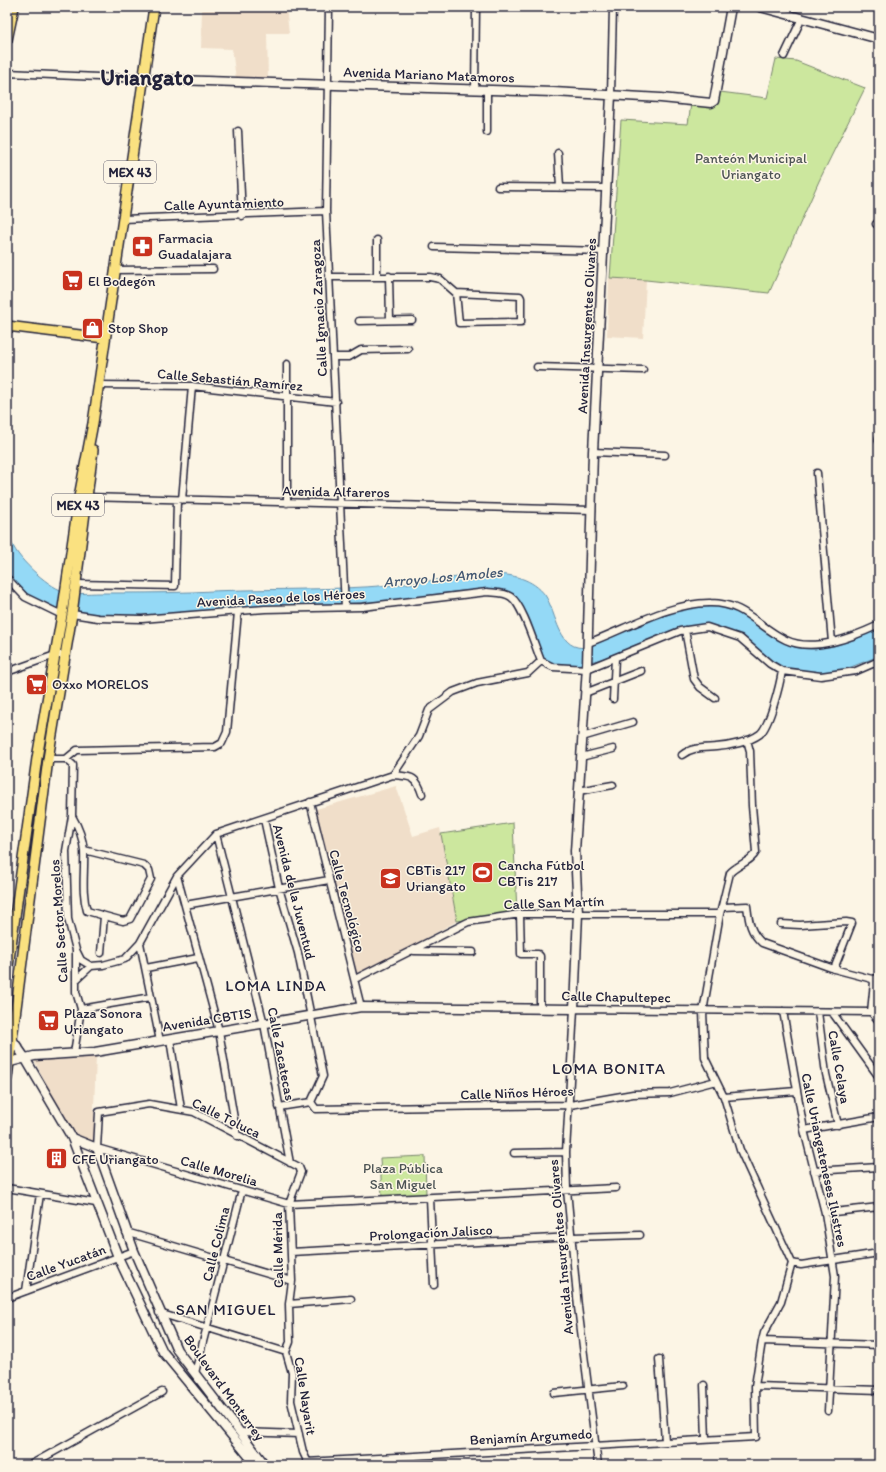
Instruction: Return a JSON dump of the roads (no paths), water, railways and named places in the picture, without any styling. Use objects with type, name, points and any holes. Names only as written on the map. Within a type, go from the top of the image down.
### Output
[{"type":"main road","points":[[7,40],[14,7]]},
{"type":"main road","name":"MEX 43","points":[[7,1078],[10,1040],[48,759],[72,613],[72,587],[83,497],[94,435],[93,423],[104,338],[154,7]]},
{"type":"main road","points":[[7,326],[104,338]]},
{"type":"main road","name":"MEX 43","points":[[7,974],[37,758],[62,613],[72,587]]},
{"type":"street","name":"Calle Ignacio Zaragoza","points":[[329,7],[326,211],[345,606]]},
{"type":"street","points":[[475,90],[476,7]]},
{"type":"street","name":"Avenida Insurgentes Olivares","points":[[598,1465],[578,1307],[567,1190],[566,1152],[570,1105],[578,914],[575,851],[587,668],[593,452],[604,251],[611,95],[613,7]]},
{"type":"street","name":"Avenida Mariano Matamoros","points":[[144,79],[611,95],[713,103],[731,7]]},
{"type":"street","points":[[760,7],[879,39]]},
{"type":"street","points":[[784,56],[802,18]]},
{"type":"street","points":[[7,73],[144,79]]},
{"type":"street","points":[[487,90],[487,132]]},
{"type":"street","points":[[238,131],[242,216]]},
{"type":"street","points":[[558,153],[560,187]]},
{"type":"street","points":[[498,187],[606,188]]},
{"type":"street","name":"Calle Ayuntamiento","points":[[122,219],[242,216],[326,211]]},
{"type":"street","points":[[377,240],[377,276]]},
{"type":"street","points":[[434,248],[604,251]]},
{"type":"street","points":[[114,270],[213,269]]},
{"type":"street","points":[[389,276],[390,320]]},
{"type":"street","points":[[330,278],[430,276],[440,279],[456,293],[520,296],[521,322],[459,323],[456,293]]},
{"type":"street","points":[[359,321],[412,320]]},
{"type":"street","points":[[334,357],[349,357],[361,350],[408,349]]},
{"type":"street","points":[[287,364],[287,503]]},
{"type":"street","points":[[537,367],[643,370]]},
{"type":"street","name":"Calle Sebastián Ramírez","points":[[98,385],[192,386],[336,402]]},
{"type":"street","points":[[72,587],[175,586],[180,500],[192,386]]},
{"type":"street","points":[[593,452],[665,455]]},
{"type":"street","points":[[816,472],[832,642]]},
{"type":"street","name":"Avenida Alfareros","points":[[83,497],[592,510]]},
{"type":"street","points":[[8,582],[25,597],[62,613]]},
{"type":"street","name":"Avenida Paseo de los Héroes","points":[[72,613],[98,618],[142,619],[265,609],[345,606],[362,607],[487,592],[501,593],[512,597],[522,612],[541,661]]},
{"type":"street","points":[[588,645],[677,607],[711,602],[726,604],[738,608],[748,613],[784,640],[802,644],[841,640],[879,625]]},
{"type":"street","points":[[48,759],[66,759],[77,750],[215,747],[222,743],[227,732],[238,612]]},
{"type":"street","points":[[393,775],[419,736],[429,710],[453,692],[478,683],[528,673],[541,661],[553,667],[587,668],[685,630],[707,627],[740,638],[770,664],[782,671],[821,676],[856,672],[879,661]]},
{"type":"street","points":[[685,630],[694,679],[700,687],[715,698]]},
{"type":"street","points":[[7,672],[55,655],[65,655]]},
{"type":"street","points":[[613,699],[614,658]]},
{"type":"street","points":[[585,693],[641,670]]},
{"type":"street","points":[[682,755],[690,749],[720,746],[747,740],[761,733],[769,718],[779,688],[782,671]]},
{"type":"street","points":[[582,737],[633,722]]},
{"type":"street","points":[[747,740],[750,751],[752,806],[756,852],[754,856],[730,873],[723,907],[720,914],[703,1012],[705,1058],[724,1097],[740,1150],[792,1262],[781,1302],[764,1333],[755,1386],[879,1390]]},
{"type":"street","points":[[580,757],[613,749]]},
{"type":"street","name":"Calle Sector Morelos","points":[[66,759],[73,765],[72,816],[66,851],[68,919],[76,950],[76,992],[81,1009],[74,1053]]},
{"type":"street","points":[[76,950],[81,960],[91,966],[103,965],[125,959],[140,943],[177,876],[216,834],[393,775],[414,778],[418,783],[422,794]]},
{"type":"street","points":[[578,791],[613,785]]},
{"type":"street","name":"Calle Tecnológico","points":[[310,802],[361,1007]]},
{"type":"street","points":[[72,816],[78,826],[84,850],[84,901],[87,911],[123,921],[130,919],[151,879],[149,870],[144,865],[84,850]]},
{"type":"street","name":"Avenida de la Juventud","points":[[264,819],[279,888],[298,953],[323,1076],[312,1102]]},
{"type":"street","name":"Calle Zacatecas","points":[[216,834],[264,1024],[290,1163]]},
{"type":"street","points":[[177,876],[219,1031],[237,1136]]},
{"type":"street","points":[[186,905],[329,880]]},
{"type":"street","points":[[723,907],[747,906],[750,927],[754,936],[762,943],[834,969],[872,979],[879,978]]},
{"type":"street","points":[[520,914],[521,954],[538,954],[540,956],[540,1009]]},
{"type":"street","name":"Calle San Martín","points":[[355,979],[468,922],[520,914],[720,914]]},
{"type":"street","points":[[101,954],[104,916]]},
{"type":"street","points":[[781,924],[800,926],[846,922],[852,923],[834,969]]},
{"type":"street","points":[[140,943],[160,1041]]},
{"type":"street","points":[[412,950],[473,952]]},
{"type":"street","points":[[146,968],[198,958]]},
{"type":"street","points":[[76,980],[91,966]]},
{"type":"street","points":[[872,979],[874,982],[871,1012],[879,1021]]},
{"type":"street","points":[[81,1009],[151,997]]},
{"type":"street","name":"Avenida CBTIS","points":[[8,1063],[34,1056],[74,1053],[160,1041],[361,1007]]},
{"type":"street","name":"Calle Chapultepec","points":[[361,1007],[703,1012],[871,1012]]},
{"type":"street","name":"Calle Uriangateneses Ilustres","points":[[782,1011],[804,1130],[825,1212],[835,1276],[828,1411]]},
{"type":"street","name":"Calle Celaya","points":[[818,1012],[826,1074],[838,1125]]},
{"type":"street","points":[[832,1012],[879,1077]]},
{"type":"street","name":"Boulevard Monterrey","points":[[7,1032],[10,1040],[25,1058],[72,1138],[118,1257],[163,1352],[256,1465]]},
{"type":"street","points":[[170,1039],[181,1109]]},
{"type":"street","name":"Calle Niños Héroes","points":[[312,1102],[316,1109],[570,1105],[633,1094],[670,1093],[716,1081]]},
{"type":"street","points":[[724,1097],[796,1091]]},
{"type":"street","points":[[279,1107],[312,1102]]},
{"type":"street","name":"Calle Toluca","points":[[97,1148],[98,1112],[149,1104],[194,1112],[237,1136],[299,1167],[301,1172]]},
{"type":"street","points":[[804,1130],[879,1117]]},
{"type":"street","points":[[72,1138],[97,1148]]},
{"type":"street","points":[[78,1154],[79,1148],[86,1144]]},
{"type":"street","name":"Boulevard Monterrey","points":[[97,1148],[126,1232],[159,1313],[177,1350],[265,1465]]},
{"type":"street","name":"Calle Morelia","points":[[97,1148],[289,1204],[616,1188]]},
{"type":"street","points":[[514,1153],[566,1152]]},
{"type":"street","points":[[814,1171],[879,1167]]},
{"type":"street","name":"Calle Mérida","points":[[286,1352],[290,1342],[289,1304],[292,1281],[289,1204],[301,1172]]},
{"type":"street","points":[[7,1188],[96,1203]]},
{"type":"street","name":"Calle Colima","points":[[194,1373],[242,1190]]},
{"type":"street","points":[[26,1291],[40,1194]]},
{"type":"street","points":[[430,1198],[434,1285]]},
{"type":"street","points":[[825,1212],[879,1207]]},
{"type":"street","points":[[126,1232],[292,1281]]},
{"type":"street","name":"Prolongación Jalisco","points":[[291,1252],[572,1237],[640,1235]]},
{"type":"street","name":"Calle Yucatán","points":[[7,1298],[134,1251]]},
{"type":"street","points":[[792,1262],[801,1265],[879,1253]]},
{"type":"street","points":[[289,1304],[351,1299]]},
{"type":"street","points":[[159,1313],[286,1352]]},
{"type":"street","points":[[762,1341],[879,1345]]},
{"type":"street","name":"Calle Nayarit","points":[[286,1352],[292,1373],[291,1401],[308,1464]]},
{"type":"street","points":[[659,1359],[665,1441]]},
{"type":"street","points":[[704,1385],[706,1439]]},
{"type":"street","points":[[554,1392],[623,1386]]},
{"type":"street","name":"Benjamín Argumedo","points":[[308,1464],[596,1445],[756,1437],[755,1386]]},
{"type":"street","points":[[30,1465],[162,1392]]},
{"type":"street","points":[[240,1432],[299,1434]]},
{"type":"water","name":"Arroyo Los Amoles","points":[[7,504],[10,514],[11,540],[13,547],[18,554],[40,577],[56,588],[72,593],[157,593],[367,587],[500,574],[522,578],[540,590],[545,595],[549,603],[564,638],[570,644],[578,647],[588,647],[650,620],[682,609],[720,606],[738,612],[783,642],[791,646],[802,648],[825,648],[859,638],[879,628],[879,656],[838,672],[824,675],[807,673],[784,668],[775,663],[743,637],[707,624],[682,628],[615,656],[572,666],[554,665],[543,659],[514,594],[489,590],[459,591],[402,600],[145,616],[117,617],[66,612],[50,608],[26,597],[18,590],[7,576]]},
{"type":"place","name":"Farmacia Guadalajara","points":[[143,246]]},
{"type":"place","name":"El Bodegón","points":[[72,281]]},
{"type":"place","name":"Stop Shop","points":[[92,328]]},
{"type":"place","name":"Oxxo MORELOS","points":[[36,684]]},
{"type":"place","name":"Cancha Fútbol CBTis 217","points":[[482,873]]},
{"type":"place","name":"CBTis 217 Uriangato","points":[[390,878]]},
{"type":"place","name":"Plaza Sonora Uriangato","points":[[49,1021]]},
{"type":"place","name":"CFE Uriangato","points":[[57,1159]]},
{"type":"district","name":"Uriangato","points":[[147,77]]},
{"type":"district","name":"LOMA LINDA","points":[[276,985]]},
{"type":"district","name":"LOMA BONITA","points":[[609,1068]]},
{"type":"district","name":"SAN MIGUEL","points":[[226,1309]]},
{"type":"park label","name":"Panteón Municipal Uriangato","points":[[751,166]]},
{"type":"park label","name":"Plaza Pública San Miguel","points":[[403,1176]]}]
